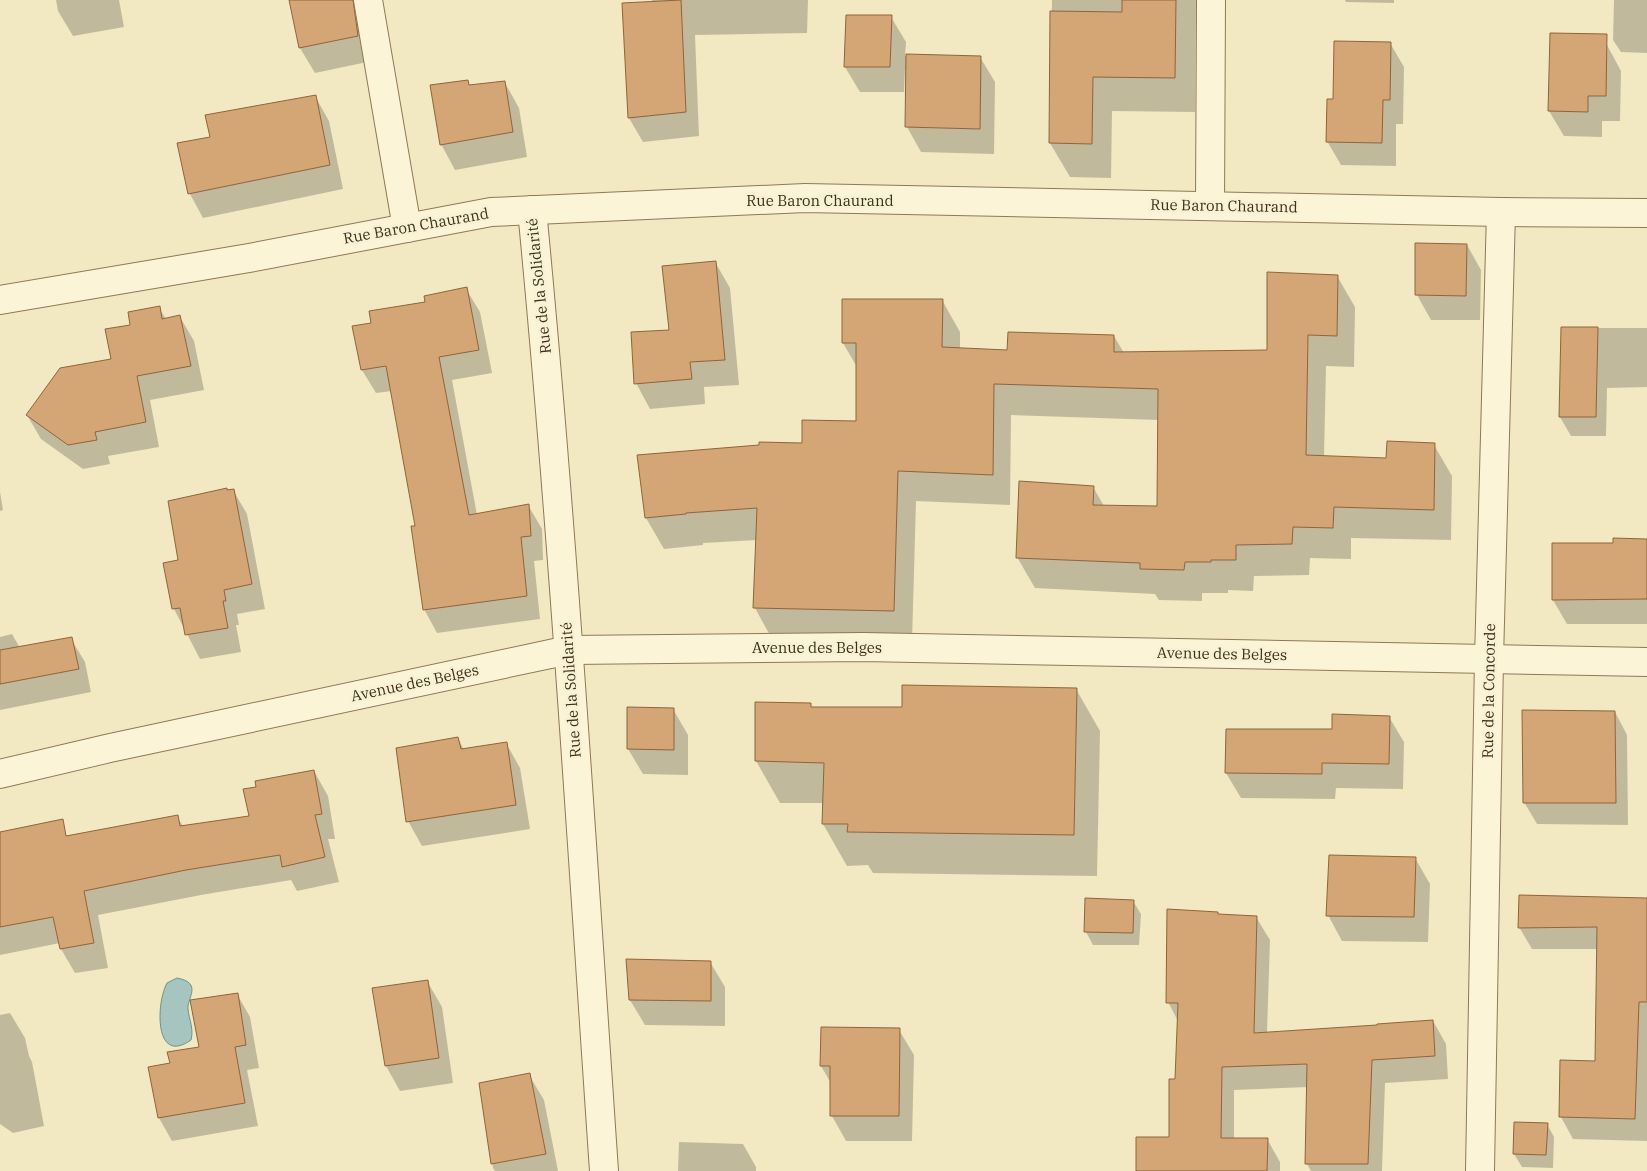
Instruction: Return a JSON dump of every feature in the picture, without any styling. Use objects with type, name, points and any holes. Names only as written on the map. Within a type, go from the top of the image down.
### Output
[{"type":"street","points":[[368,0],[407,228]]},
{"type":"street","points":[[1210,206],[1211,0]]},
{"type":"street","name":"Rue Baron Chaurand","points":[[0,300],[249,258],[492,212],[805,198],[1501,212],[1647,213]]},
{"type":"street","name":"Rue de la Solidarité","points":[[532,210],[546,353],[569,650],[604,1171]]},
{"type":"street","name":"Rue de la Concorde","points":[[1480,1171],[1501,212]]},
{"type":"street","name":"Avenue des Belges","points":[[0,774],[130,744],[569,650],[863,647],[1647,662]]},
{"type":"water","points":[[177,978],[190,983],[192,987],[188,1009],[192,1036],[191,1040],[179,1046],[170,1045],[164,1039],[160,1017],[163,992],[167,983]]},
{"type":"building","points":[[289,0],[353,0],[358,36],[299,48]]},
{"type":"building","points":[[681,0],[686,112],[628,118],[622,3]]},
{"type":"building","points":[[1122,0],[1176,0],[1175,78],[1093,77],[1092,144],[1049,143],[1050,11],[1122,12]]},
{"type":"building","points":[[846,15],[892,15],[890,67],[844,67]]},
{"type":"building","points":[[1550,33],[1607,34],[1606,96],[1588,96],[1588,112],[1548,111]]},
{"type":"building","points":[[1334,41],[1391,42],[1390,100],[1383,100],[1382,143],[1326,142],[1327,99],[1333,99]]},
{"type":"building","points":[[906,54],[981,56],[980,129],[905,127]]},
{"type":"building","points":[[468,80],[469,85],[505,81],[513,132],[440,145],[430,85]]},
{"type":"building","points":[[316,95],[330,165],[188,194],[177,143],[210,137],[205,115]]},
{"type":"building","points":[[1415,243],[1467,244],[1466,296],[1415,295]]},
{"type":"building","points":[[716,261],[725,360],[690,362],[692,379],[634,384],[631,332],[669,330],[662,266]]},
{"type":"building","points":[[1267,272],[1338,275],[1337,336],[1308,335],[1306,455],[1386,458],[1387,441],[1435,443],[1434,510],[1334,507],[1333,528],[1293,527],[1292,544],[1236,545],[1236,560],[1185,562],[1184,570],[1140,569],[1140,563],[1016,558],[1019,481],[1094,486],[1093,505],[1157,506],[1158,389],[994,384],[993,475],[898,471],[894,611],[753,608],[757,508],[645,518],[637,455],[759,445],[759,442],[802,443],[802,420],[856,421],[856,343],[842,343],[842,299],[943,299],[942,347],[1007,350],[1008,332],[1114,335],[1114,352],[1267,350]]},
{"type":"building","points":[[467,287],[479,350],[439,357],[469,515],[529,504],[531,536],[521,537],[527,596],[423,610],[411,526],[415,526],[386,366],[361,370],[352,326],[371,323],[369,311],[425,302],[424,296]]},
{"type":"building","points":[[160,306],[162,319],[180,315],[191,366],[137,376],[146,422],[95,432],[97,440],[68,445],[26,415],[60,368],[111,359],[105,329],[130,325],[128,312]]},
{"type":"building","points":[[1561,327],[1598,327],[1596,417],[1559,417]]},
{"type":"building","points":[[227,488],[227,490],[234,489],[252,584],[224,590],[226,601],[223,601],[228,628],[185,635],[180,608],[172,609],[163,563],[178,560],[168,501]]},
{"type":"building","points":[[1613,538],[1647,539],[1647,599],[1552,600],[1552,543],[1613,543]]},
{"type":"building","points":[[72,637],[79,669],[0,684],[0,650]]},
{"type":"building","points":[[902,685],[1077,688],[1074,835],[847,832],[848,824],[822,824],[824,763],[755,761],[755,702],[811,703],[811,707],[902,707]]},
{"type":"building","points":[[627,707],[674,708],[674,750],[627,749]]},
{"type":"building","points":[[1522,710],[1615,711],[1616,803],[1523,803]]},
{"type":"building","points":[[1332,714],[1390,716],[1389,764],[1322,763],[1322,774],[1225,773],[1226,729],[1332,729]]},
{"type":"building","points":[[458,737],[461,749],[507,742],[516,805],[406,822],[396,748]]},
{"type":"building","points":[[314,770],[322,814],[315,815],[325,857],[282,867],[280,855],[186,870],[84,891],[94,943],[60,949],[53,917],[0,927],[0,832],[63,819],[66,836],[178,815],[180,826],[249,816],[243,789],[256,787],[255,781]]},
{"type":"building","points":[[1329,855],[1416,857],[1414,917],[1326,916]]},
{"type":"building","points":[[1519,895],[1647,898],[1647,1002],[1639,1002],[1635,1119],[1559,1117],[1560,1060],[1595,1061],[1597,927],[1518,928]]},
{"type":"building","points":[[1085,898],[1134,900],[1133,933],[1084,932]]},
{"type":"building","points":[[1167,909],[1257,916],[1254,1033],[1433,1020],[1435,1056],[1372,1060],[1368,1164],[1305,1164],[1307,1064],[1222,1067],[1221,1138],[1268,1138],[1267,1171],[1136,1171],[1136,1137],[1169,1137],[1169,1079],[1175,1079],[1178,1003],[1166,1003]]},
{"type":"building","points":[[626,959],[711,961],[711,1001],[629,1000]]},
{"type":"building","points":[[428,980],[439,1058],[385,1066],[372,988]]},
{"type":"building","points":[[238,993],[246,1045],[235,1047],[245,1103],[158,1118],[148,1067],[170,1063],[167,1052],[199,1047],[190,1000]]},
{"type":"building","points":[[821,1027],[900,1028],[899,1116],[830,1116],[830,1066],[820,1066]]},
{"type":"building","points":[[530,1073],[546,1154],[491,1164],[479,1083]]},
{"type":"building","points":[[1514,1122],[1548,1123],[1546,1155],[1513,1154]]}]
